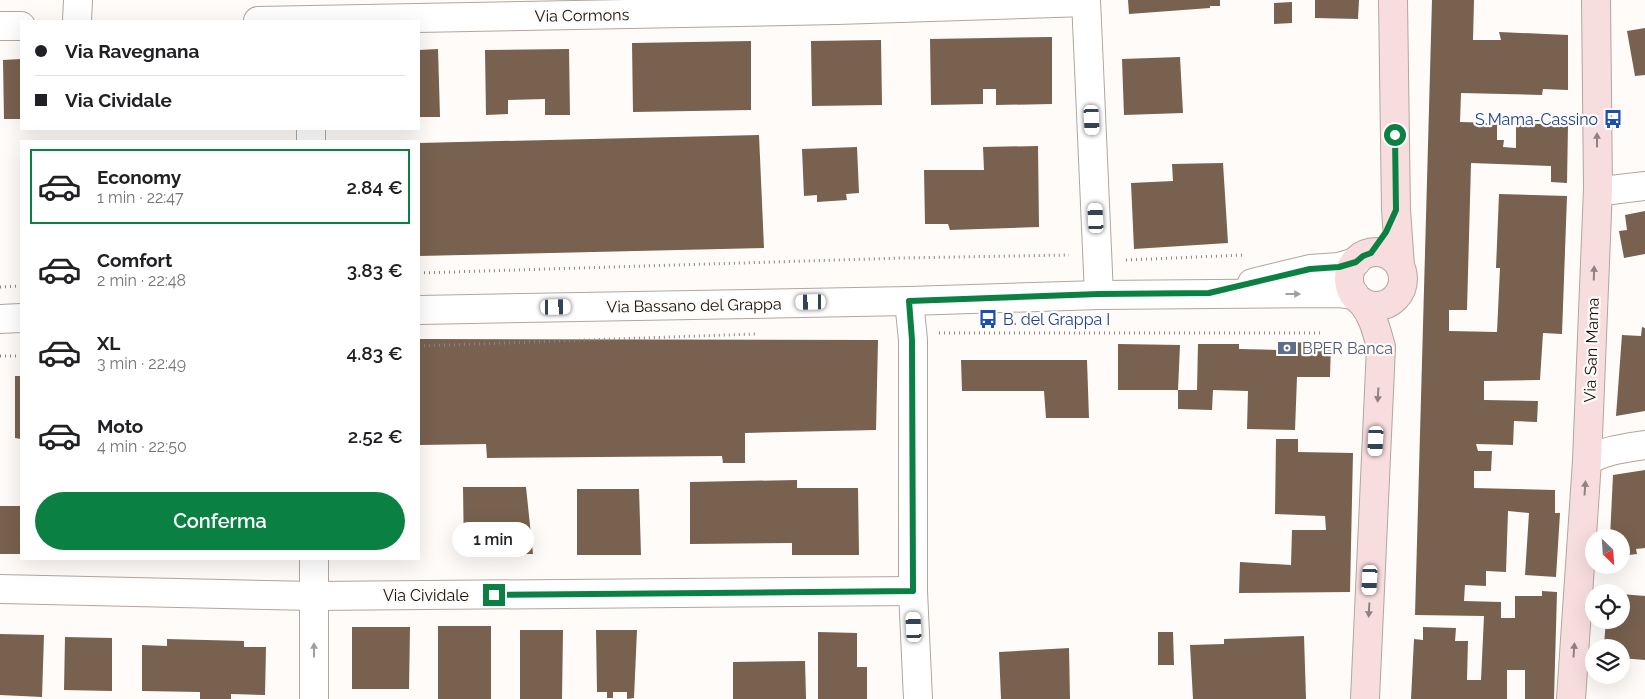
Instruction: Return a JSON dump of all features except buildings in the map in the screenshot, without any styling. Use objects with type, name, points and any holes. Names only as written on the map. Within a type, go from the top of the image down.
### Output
[{"type":"street","points":[[77,20],[78,0]]},
{"type":"street","points":[[1358,298],[1370,305],[1388,303],[1400,290],[1403,282],[1396,210],[1393,0]]},
{"type":"street","name":"Via San Mama","points":[[1570,699],[1587,461],[1598,188],[1596,0]]},
{"type":"street","points":[[1086,1],[1099,294]]},
{"type":"street","name":"Via Cormons","points":[[265,20],[308,14],[577,8],[1086,1]]},
{"type":"street","points":[[0,26],[20,26]]},
{"type":"street","points":[[1598,188],[1610,190],[1645,186]]},
{"type":"street","points":[[1365,699],[1381,347],[1370,312],[1351,288],[1349,278],[1351,270],[1386,232],[1396,210]]},
{"type":"street","points":[[1363,257],[1387,254],[1400,266]]},
{"type":"street","name":"Via Bassano del Grappa","points":[[1209,293],[1310,269],[1339,267],[1363,257]]},
{"type":"street","name":"Via Bassano del Grappa","points":[[420,310],[909,301],[1099,294],[1339,293],[1358,298]]},
{"type":"street","points":[[909,301],[912,340],[913,591],[918,699]]},
{"type":"street","points":[[0,319],[20,318]]},
{"type":"street","points":[[1587,461],[1598,454],[1645,445]]},
{"type":"street","points":[[314,560],[314,699]]},
{"type":"street","name":"Via Cividale","points":[[0,589],[314,596],[913,591]]},
{"type":"path","points":[[1124,260],[1251,254]]},
{"type":"path","points":[[420,273],[902,258],[1073,255]]},
{"type":"path","points":[[0,287],[20,286]]},
{"type":"path","points":[[912,340],[942,333],[1320,333]]},
{"type":"path","points":[[420,346],[764,334]]},
{"type":"path","points":[[0,356],[20,356]]},
{"type":"place","name":"S.Mama-Cassino","points":[[1613,119]]},
{"type":"place","name":"B. del Grappa I","points":[[988,319]]},
{"type":"place","name":"BPER Banca","points":[[1287,348]]},
{"type":"route","points":[[494,595],[913,591],[912,340],[909,301],[1099,294],[1209,293],[1310,269],[1339,267],[1356,262],[1363,256],[1371,253],[1386,232],[1396,210],[1395,135]]}]
